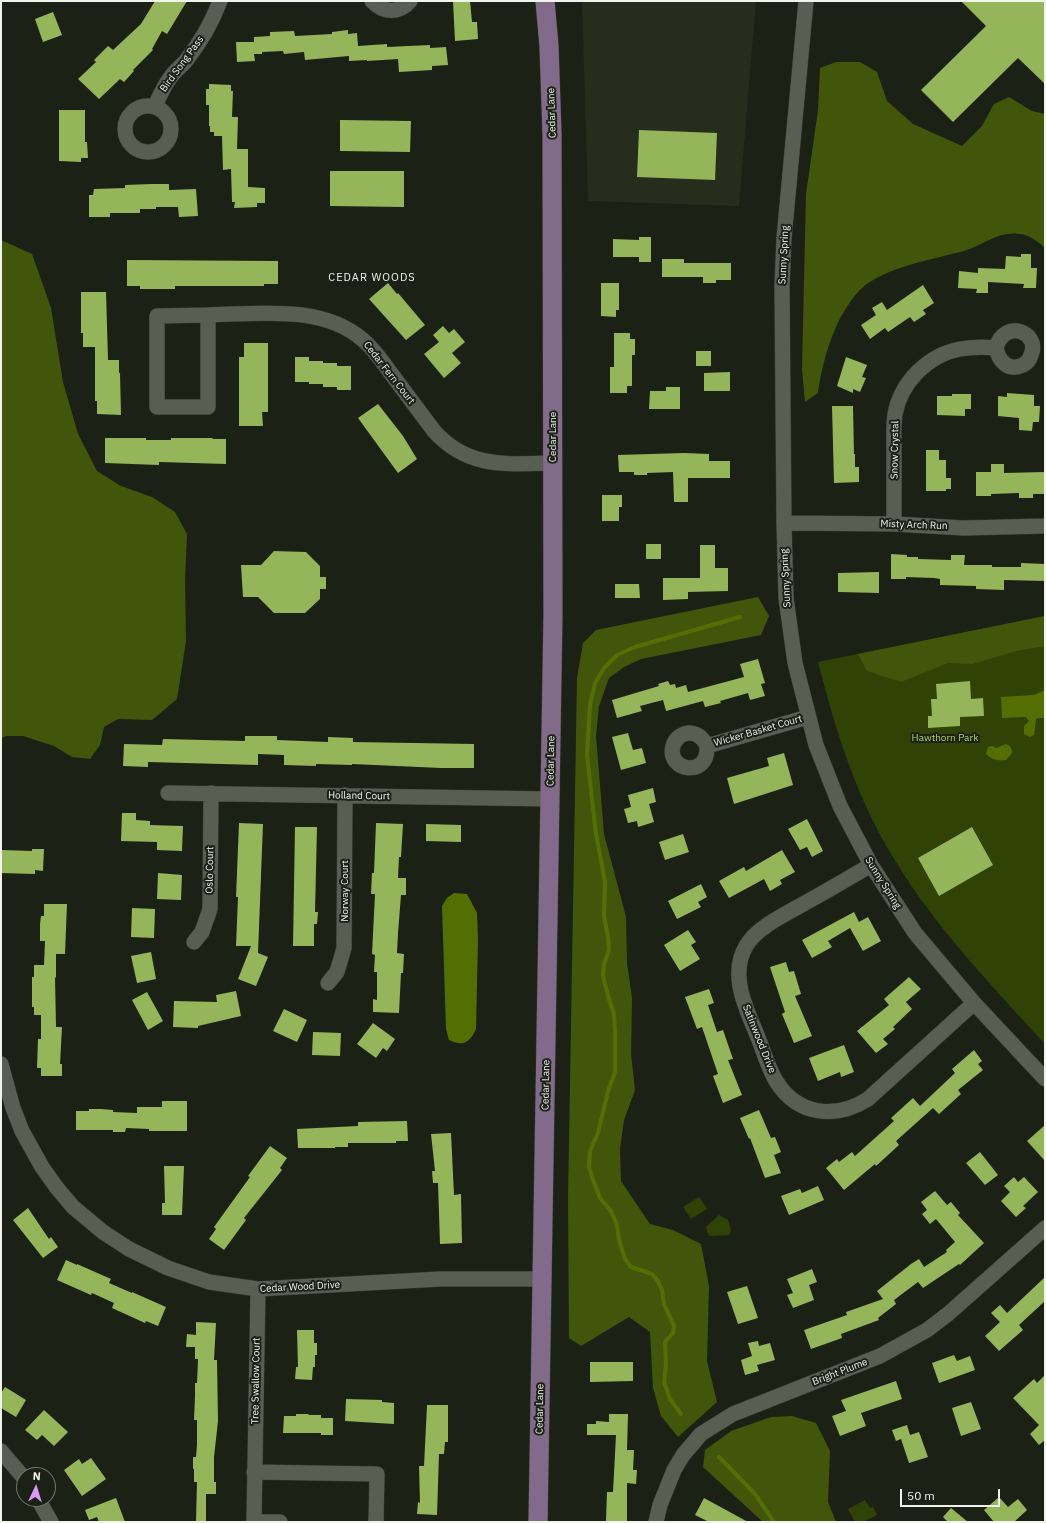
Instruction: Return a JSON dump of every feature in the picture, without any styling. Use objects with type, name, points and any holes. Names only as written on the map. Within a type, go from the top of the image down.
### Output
[{"type":"main road","name":"Cedar Lane","points":[[538,1522],[550,799],[553,463],[552,134],[549,46],[545,1]]},
{"type":"street","name":"Bird Song Pass","points":[[156,106],[161,92],[172,75],[187,60],[201,41],[220,1]]},
{"type":"street","points":[[372,1],[379,7],[393,11],[400,9],[410,1]]},
{"type":"street","name":"Sunny Spring","points":[[806,1],[784,238],[782,347],[786,598],[795,663],[816,745],[840,806],[871,866],[915,933],[974,1003],[1045,1079]]},
{"type":"street","name":"Cedar Fern Court","points":[[208,315],[208,407],[157,407],[157,316],[208,315],[283,314],[304,315],[337,324],[350,331],[367,344],[442,441],[451,447],[477,460],[511,464],[553,463]]},
{"type":"street","name":"Snow Crystal","points":[[894,524],[895,415],[905,387],[929,362],[944,354],[959,349],[979,347],[996,348]]},
{"type":"street","name":"Misty Arch Run","points":[[784,523],[894,524],[964,528],[1045,526]]},
{"type":"street","name":"Wicker Basket Court","points":[[707,746],[808,717]]},
{"type":"street","name":"Holland Court","points":[[168,793],[550,799]]},
{"type":"street","name":"Oslo Court","points":[[194,942],[202,932],[210,909],[212,793]]},
{"type":"street","name":"Norway Court","points":[[328,983],[337,972],[344,948],[345,795]]},
{"type":"street","name":"Satinwood Drive","points":[[871,866],[770,924],[754,936],[746,945],[742,955],[739,965],[742,996],[775,1080],[786,1095],[795,1101],[819,1111],[843,1111],[856,1106],[868,1099],[974,1003]]},
{"type":"street","name":"Cedar Wood Drive","points":[[1,1064],[13,1108],[22,1132],[42,1167],[73,1207],[103,1232],[129,1249],[168,1268],[209,1282],[258,1289],[440,1279],[542,1279]]},
{"type":"street","name":"Bright Plume","points":[[656,1522],[660,1505],[674,1470],[683,1454],[707,1429],[733,1414],[880,1356],[922,1333],[948,1314],[1045,1228]]},
{"type":"street","name":"Tree Swallow Court","points":[[258,1289],[254,1522],[280,1522]]},
{"type":"street","points":[[1,1451],[16,1469]]},
{"type":"street","points":[[254,1472],[377,1474],[376,1522]]},
{"type":"street","points":[[43,1507],[51,1522]]},
{"type":"shaded area","points":[[582,1],[756,1],[739,206],[588,201]]},
{"type":"shaded area","points":[[836,62],[860,62],[877,72],[887,101],[913,124],[962,146],[982,126],[994,104],[1009,97],[1032,111],[1045,114],[1045,248],[1037,241],[1026,235],[1005,234],[967,250],[910,265],[882,275],[870,282],[851,300],[844,312],[837,325],[827,352],[818,393],[805,402],[802,369],[806,194],[818,110],[820,68]]},
{"type":"shaded area","points":[[1,240],[32,254],[51,308],[63,382],[78,434],[97,471],[121,486],[152,497],[175,512],[187,534],[185,580],[186,641],[177,699],[152,720],[118,719],[104,727],[100,745],[90,759],[72,757],[54,746],[23,736],[7,736],[1,738]]},
{"type":"shaded area","points":[[758,597],[769,616],[761,635],[641,659],[624,667],[609,678],[599,706],[596,736],[604,834],[626,917],[627,963],[632,998],[631,1054],[635,1090],[624,1120],[620,1149],[621,1181],[650,1224],[673,1230],[701,1244],[709,1286],[707,1361],[717,1402],[678,1437],[661,1416],[653,1388],[650,1332],[629,1317],[581,1346],[569,1338],[568,1198],[577,678],[583,643],[596,630]]},
{"type":"shaded area","points":[[1045,616],[1045,646],[1016,651],[973,664],[948,663],[901,682],[867,671],[858,654]]},
{"type":"shaded area","points":[[1045,690],[1045,718],[1036,719],[1034,735],[1030,737],[1024,734],[1024,726],[1029,721],[1026,717],[1002,718],[1001,697],[1034,695]]},
{"type":"shaded area","points":[[1006,744],[1011,748],[1012,753],[1006,760],[995,760],[986,754],[988,747],[992,746],[996,748]]},
{"type":"shaded area","points":[[454,893],[467,894],[477,913],[478,939],[476,1029],[469,1040],[463,1043],[449,1040],[446,1029],[442,906],[447,898]]},
{"type":"shaded area","points":[[792,1416],[816,1423],[830,1451],[828,1502],[836,1522],[763,1522],[703,1467],[705,1450],[731,1431],[771,1417]]},
{"type":"green space","name":"Hawthorn Park","points":[[1045,616],[1045,1044],[985,979],[947,934],[912,887],[896,862],[870,814],[849,765],[832,714],[818,662]]},
{"type":"green space","points":[[699,1197],[707,1209],[691,1219],[683,1207]]},
{"type":"green space","points":[[719,1215],[728,1220],[731,1230],[729,1235],[709,1236],[706,1227]]},
{"type":"green space","points":[[865,1500],[870,1508],[873,1507],[877,1515],[863,1522],[855,1522],[848,1509]]},
{"type":"building","points":[[155,1],[187,1],[167,34],[162,31],[152,49],[153,50],[133,70],[134,71],[124,82],[120,79],[99,99],[78,79],[96,62],[94,60],[108,46],[113,50],[141,24]]},
{"type":"building","points":[[453,1],[470,1],[472,22],[477,22],[478,39],[455,41]]},
{"type":"building","points":[[961,1],[1045,1],[1045,84],[1018,58],[953,122],[921,90],[986,26]]},
{"type":"building","points":[[53,12],[62,35],[43,42],[35,19]]},
{"type":"building","points":[[348,30],[348,34],[357,33],[358,46],[387,44],[387,47],[430,45],[430,48],[446,47],[448,65],[432,66],[432,70],[399,72],[398,59],[349,61],[349,56],[305,60],[304,52],[284,54],[283,51],[262,52],[262,54],[254,54],[255,61],[237,62],[236,42],[254,42],[254,37],[270,36],[270,32],[294,31],[295,36],[332,34],[332,32]]},
{"type":"building","points":[[209,84],[231,85],[231,91],[233,91],[232,117],[238,117],[237,149],[248,149],[248,187],[265,188],[265,203],[257,203],[257,207],[234,208],[235,202],[232,202],[231,169],[223,170],[222,136],[214,136],[214,132],[210,132],[209,105],[206,105],[206,89],[209,89]]},
{"type":"building","points":[[59,110],[85,110],[85,142],[87,142],[88,158],[81,158],[81,162],[59,161]]},
{"type":"building","points":[[340,120],[411,121],[410,152],[340,151]]},
{"type":"building","points":[[639,130],[717,133],[715,180],[637,177]]},
{"type":"building","points":[[330,171],[404,171],[404,207],[330,206]]},
{"type":"building","points":[[169,184],[169,190],[196,189],[198,216],[179,217],[178,207],[156,207],[156,209],[140,209],[140,213],[110,213],[110,217],[89,217],[89,195],[93,195],[94,189],[125,188],[125,185]]},
{"type":"building","points":[[639,237],[651,237],[651,262],[639,262],[639,257],[613,257],[613,239],[639,240]]},
{"type":"building","points":[[1021,254],[1031,254],[1031,268],[1037,268],[1036,288],[1023,288],[1024,284],[988,282],[988,293],[976,293],[977,289],[958,288],[959,271],[978,273],[978,268],[1005,269],[1006,256],[1021,257]]},
{"type":"building","points":[[662,259],[684,259],[684,263],[731,263],[731,280],[716,280],[716,283],[703,283],[703,277],[662,277]]},
{"type":"building","points":[[127,260],[278,261],[278,284],[264,284],[264,286],[175,286],[175,289],[140,289],[140,286],[127,286]]},
{"type":"building","points":[[388,283],[425,325],[406,340],[369,299]]},
{"type":"building","points":[[601,283],[619,283],[619,310],[616,310],[616,317],[601,316]]},
{"type":"building","points":[[923,285],[934,303],[923,310],[926,314],[914,322],[910,317],[888,332],[885,328],[870,339],[861,325],[876,315],[872,308],[882,302],[887,310]]},
{"type":"building","points":[[81,292],[106,292],[108,360],[119,360],[121,415],[97,414],[97,401],[95,401],[95,347],[83,347],[83,333],[81,333]]},
{"type":"building","points":[[443,326],[449,333],[454,329],[465,342],[452,353],[461,363],[444,378],[424,354],[439,342],[433,335]]},
{"type":"building","points":[[614,333],[630,333],[630,339],[635,339],[635,355],[632,355],[632,386],[627,386],[627,393],[610,393],[610,367],[614,367]]},
{"type":"building","points":[[244,343],[268,343],[268,412],[262,412],[263,426],[239,426],[239,357],[244,357]]},
{"type":"building","points":[[696,351],[711,351],[711,366],[696,366]]},
{"type":"building","points":[[295,357],[309,357],[309,361],[323,361],[323,363],[337,363],[337,366],[351,366],[351,390],[337,390],[337,387],[323,387],[323,384],[309,384],[309,382],[295,382]]},
{"type":"building","points":[[846,357],[867,365],[862,377],[866,378],[860,392],[853,389],[853,393],[837,386]]},
{"type":"building","points":[[730,372],[730,391],[704,391],[704,373]]},
{"type":"building","points":[[666,387],[680,387],[680,409],[649,409],[650,391],[666,391]]},
{"type":"building","points":[[1007,393],[1034,395],[1034,406],[1040,406],[1039,422],[1033,422],[1032,431],[1019,430],[1019,418],[998,416],[998,396],[1007,397]]},
{"type":"building","points":[[952,394],[971,394],[971,409],[965,409],[965,416],[937,415],[937,396],[952,396]]},
{"type":"building","points":[[378,404],[403,436],[417,459],[398,473],[358,418]]},
{"type":"building","points":[[832,406],[853,406],[855,467],[859,467],[859,482],[834,483]]},
{"type":"building","points":[[105,438],[146,438],[146,440],[171,440],[171,438],[226,439],[226,464],[159,462],[159,465],[105,463]]},
{"type":"building","points":[[926,450],[939,450],[939,460],[946,460],[946,478],[951,478],[951,489],[946,489],[946,491],[926,491]]},
{"type":"building","points":[[684,453],[709,454],[709,461],[730,461],[730,478],[688,478],[688,502],[674,502],[673,472],[634,475],[634,472],[619,472],[618,455]]},
{"type":"building","points":[[991,464],[1004,464],[1004,473],[1045,472],[1045,494],[1033,494],[1033,498],[1019,498],[1019,493],[976,496],[976,472],[991,472]]},
{"type":"building","points":[[602,495],[622,495],[622,507],[619,507],[619,521],[602,521]]},
{"type":"building","points":[[646,544],[661,544],[661,559],[646,559]]},
{"type":"building","points":[[700,545],[715,545],[715,568],[728,568],[728,591],[688,592],[688,599],[663,600],[663,578],[700,578]]},
{"type":"building","points":[[274,551],[306,552],[320,566],[320,577],[326,577],[326,589],[320,589],[320,599],[305,613],[274,613],[258,597],[243,597],[241,565],[261,565]]},
{"type":"building","points":[[891,554],[907,555],[907,557],[918,557],[918,559],[951,560],[951,555],[965,555],[964,565],[992,565],[992,567],[1021,567],[1021,563],[1045,564],[1045,581],[1004,580],[1004,590],[976,589],[976,586],[940,585],[940,579],[934,578],[906,577],[906,579],[891,579]]},
{"type":"building","points":[[879,572],[879,593],[838,592],[838,573]]},
{"type":"building","points":[[615,584],[639,584],[640,598],[615,598]]},
{"type":"building","points":[[758,659],[765,683],[761,684],[765,696],[750,700],[748,693],[705,707],[703,701],[666,711],[663,700],[640,706],[642,711],[617,718],[612,700],[659,686],[658,684],[668,681],[670,685],[675,684],[676,688],[686,685],[688,692],[744,677],[740,664]]},
{"type":"building","points":[[970,681],[971,699],[983,698],[984,716],[960,717],[960,726],[928,728],[928,716],[932,716],[931,699],[937,699],[936,684]]},
{"type":"building","points":[[628,733],[633,750],[642,748],[646,763],[621,770],[612,737]]},
{"type":"building","points":[[245,736],[277,736],[277,740],[328,742],[328,737],[353,738],[353,742],[474,744],[474,768],[352,764],[316,764],[316,766],[284,765],[284,755],[258,754],[258,765],[148,762],[148,767],[123,766],[124,744],[162,745],[163,739],[245,741]]},
{"type":"building","points":[[784,753],[793,785],[734,804],[727,778],[769,766],[767,758]]},
{"type":"building","points":[[653,788],[656,802],[649,804],[654,822],[638,827],[637,821],[628,823],[624,809],[631,807],[628,795]]},
{"type":"building","points":[[122,813],[136,813],[136,820],[150,821],[150,825],[183,826],[182,851],[157,850],[157,842],[121,841]]},
{"type":"building","points":[[807,819],[823,851],[812,857],[807,847],[800,850],[788,829]]},
{"type":"building","points":[[239,823],[263,824],[258,953],[268,957],[256,986],[238,979],[251,946],[236,946]]},
{"type":"building","points":[[376,823],[403,824],[398,878],[406,878],[406,895],[401,895],[398,933],[397,953],[404,954],[403,973],[401,973],[399,1013],[373,1012],[373,999],[377,1000],[377,972],[374,972],[375,955],[372,954],[375,894],[371,894],[372,873],[374,873]]},
{"type":"building","points":[[426,824],[461,825],[461,842],[426,841]]},
{"type":"building","points":[[295,827],[317,827],[315,912],[318,912],[317,924],[314,924],[314,946],[293,946]]},
{"type":"building","points":[[972,827],[993,865],[939,896],[918,858]]},
{"type":"building","points":[[683,834],[689,852],[665,860],[659,842]]},
{"type":"building","points":[[32,849],[44,849],[43,871],[35,870],[35,874],[1,873],[1,850],[32,851]]},
{"type":"building","points":[[782,850],[795,872],[780,880],[782,884],[770,891],[764,879],[729,898],[719,881],[744,867],[746,871]]},
{"type":"building","points":[[158,873],[182,875],[181,900],[157,899]]},
{"type":"building","points":[[701,884],[707,897],[698,902],[701,907],[677,919],[668,901]]},
{"type":"building","points":[[44,904],[67,904],[65,954],[56,954],[56,978],[55,977],[56,1027],[62,1027],[60,1064],[62,1064],[62,1076],[41,1076],[41,1068],[37,1068],[38,1039],[41,1039],[41,1015],[34,1015],[34,1007],[32,1007],[32,977],[34,977],[34,965],[44,965],[45,941],[40,941],[40,924],[41,916],[44,916]]},
{"type":"building","points":[[132,908],[155,909],[154,938],[131,937]]},
{"type":"building","points":[[854,912],[859,922],[868,917],[881,941],[863,951],[850,928],[828,941],[832,947],[812,958],[802,940]]},
{"type":"building","points":[[688,930],[696,942],[691,945],[700,959],[680,971],[664,945]]},
{"type":"building","points":[[151,952],[156,979],[137,983],[131,956]]},
{"type":"building","points":[[786,962],[789,972],[794,971],[801,994],[795,996],[812,1036],[794,1043],[782,1014],[785,1012],[770,967]]},
{"type":"building","points":[[909,977],[921,989],[906,1002],[912,1009],[893,1027],[895,1029],[883,1039],[888,1044],[876,1053],[857,1031],[889,1005],[884,999]]},
{"type":"building","points":[[709,989],[714,1003],[708,1005],[717,1032],[723,1030],[733,1059],[728,1060],[742,1095],[723,1103],[713,1076],[718,1074],[702,1027],[697,1029],[685,997]]},
{"type":"building","points":[[236,991],[241,1016],[198,1026],[198,1028],[173,1027],[174,1001],[217,1002],[216,995]]},
{"type":"building","points":[[147,992],[163,1021],[148,1030],[132,1000]]},
{"type":"building","points":[[284,1009],[307,1020],[297,1042],[273,1031]]},
{"type":"building","points":[[373,1023],[395,1039],[387,1051],[383,1048],[376,1058],[357,1044]]},
{"type":"building","points":[[313,1032],[341,1033],[340,1056],[312,1055]]},
{"type":"building","points":[[844,1045],[854,1072],[841,1077],[840,1072],[818,1081],[809,1058]]},
{"type":"building","points":[[974,1050],[982,1061],[978,1064],[983,1070],[958,1090],[961,1094],[939,1114],[933,1108],[896,1141],[899,1145],[876,1166],[875,1164],[844,1190],[826,1168],[837,1159],[839,1162],[852,1152],[855,1156],[894,1121],[891,1118],[913,1098],[920,1106],[955,1073],[952,1069]]},
{"type":"building","points":[[162,1101],[187,1101],[187,1131],[149,1131],[149,1129],[126,1128],[125,1132],[113,1132],[113,1130],[76,1130],[76,1111],[101,1109],[113,1110],[113,1112],[137,1113],[137,1107],[162,1107]]},
{"type":"building","points":[[759,1110],[771,1138],[775,1137],[781,1152],[774,1155],[781,1173],[765,1178],[750,1138],[749,1139],[740,1118]]},
{"type":"building","points":[[407,1121],[408,1141],[396,1141],[396,1143],[348,1143],[348,1147],[335,1148],[298,1148],[297,1129],[358,1126],[358,1122]]},
{"type":"building","points":[[1045,1125],[1045,1161],[1027,1141]]},
{"type":"building","points":[[451,1133],[454,1195],[461,1194],[462,1243],[440,1244],[438,1183],[433,1183],[432,1171],[435,1171],[431,1134]]},
{"type":"building","points":[[270,1146],[287,1158],[280,1168],[282,1170],[244,1218],[246,1220],[224,1250],[209,1239],[216,1229],[214,1227]]},
{"type":"building","points":[[980,1152],[998,1175],[985,1185],[966,1163]]},
{"type":"building","points":[[164,1166],[184,1166],[182,1215],[162,1215],[162,1203],[165,1203]]},
{"type":"building","points":[[1014,1177],[1018,1182],[1024,1177],[1038,1192],[1023,1206],[1026,1208],[1016,1217],[1001,1201],[1010,1192],[1004,1186]]},
{"type":"building","points":[[818,1186],[824,1200],[789,1215],[781,1196],[800,1189],[802,1193]]},
{"type":"building","points":[[935,1191],[947,1205],[951,1202],[960,1213],[958,1215],[984,1243],[960,1265],[959,1264],[923,1288],[918,1282],[894,1300],[896,1304],[878,1318],[879,1320],[841,1334],[842,1338],[811,1349],[804,1330],[847,1315],[846,1312],[883,1299],[877,1291],[911,1264],[919,1259],[924,1267],[947,1252],[946,1250],[955,1242],[936,1219],[930,1224],[922,1214],[927,1210],[921,1202]]},
{"type":"building","points":[[28,1208],[49,1239],[51,1237],[58,1247],[43,1258],[13,1220]]},
{"type":"building","points":[[66,1260],[111,1279],[109,1283],[166,1307],[158,1326],[146,1321],[145,1323],[112,1308],[114,1303],[57,1280]]},
{"type":"building","points":[[812,1269],[817,1282],[809,1285],[814,1300],[793,1308],[787,1295],[793,1293],[787,1279]]},
{"type":"building","points":[[1045,1277],[1045,1301],[1019,1325],[1023,1330],[999,1351],[985,1336],[1000,1322],[991,1313],[1000,1305],[1007,1313]]},
{"type":"building","points":[[747,1286],[758,1318],[738,1324],[727,1292]]},
{"type":"building","points":[[196,1322],[216,1323],[214,1360],[217,1360],[218,1421],[214,1457],[214,1482],[216,1482],[216,1494],[206,1494],[206,1522],[196,1522],[197,1482],[194,1482],[193,1469],[193,1457],[196,1457],[197,1444],[197,1420],[194,1420],[195,1383],[197,1383],[198,1359],[195,1359],[195,1347],[186,1347],[187,1334],[196,1335]]},
{"type":"building","points":[[297,1330],[314,1330],[314,1343],[317,1343],[317,1355],[315,1355],[315,1367],[313,1367],[312,1380],[295,1379],[296,1367],[298,1367]]},
{"type":"building","points":[[758,1341],[759,1346],[770,1343],[775,1360],[757,1365],[759,1371],[745,1375],[741,1360],[752,1356],[748,1343]]},
{"type":"building","points":[[954,1355],[957,1361],[970,1356],[975,1370],[939,1383],[932,1363]]},
{"type":"building","points":[[590,1362],[633,1362],[633,1381],[590,1382]]},
{"type":"building","points":[[1045,1375],[1045,1440],[1039,1445],[1030,1434],[1039,1425],[1013,1398],[1034,1379],[1037,1383]]},
{"type":"building","points":[[896,1381],[902,1399],[861,1413],[866,1426],[840,1436],[832,1416],[846,1411],[841,1400]]},
{"type":"building","points":[[5,1387],[26,1400],[16,1417],[1,1408],[1,1393]]},
{"type":"building","points":[[346,1399],[382,1400],[382,1402],[394,1403],[394,1424],[345,1421]]},
{"type":"building","points":[[971,1402],[981,1429],[961,1436],[952,1408]]},
{"type":"building","points":[[427,1405],[448,1405],[448,1442],[445,1442],[444,1454],[439,1454],[437,1515],[417,1514],[418,1502],[420,1503],[419,1466],[424,1466]]},
{"type":"building","points":[[44,1410],[68,1432],[54,1446],[42,1435],[37,1440],[25,1430]]},
{"type":"building","points":[[296,1414],[321,1415],[321,1418],[333,1418],[333,1435],[321,1435],[321,1433],[283,1433],[284,1416],[296,1416]]},
{"type":"building","points":[[609,1414],[628,1414],[627,1450],[634,1450],[633,1470],[637,1470],[636,1484],[627,1483],[627,1521],[606,1521],[607,1492],[613,1492],[616,1435],[587,1435],[587,1424],[596,1424],[596,1421],[609,1422]]},
{"type":"building","points":[[907,1425],[910,1435],[919,1432],[928,1457],[909,1463],[901,1439],[896,1441],[892,1430]]},
{"type":"building","points":[[91,1458],[106,1479],[82,1496],[64,1470],[79,1459],[82,1464]]},
{"type":"building","points":[[999,1497],[1008,1507],[1018,1499],[1027,1510],[1014,1522],[994,1522],[984,1510]]},
{"type":"building","points":[[116,1498],[125,1522],[99,1522],[97,1517],[89,1520],[85,1510]]},
{"type":"building","points":[[704,1498],[748,1522],[709,1522],[695,1515]]},
{"type":"building","points":[[951,1508],[968,1522],[948,1522],[943,1517]]},
{"type":"waterway","points":[[681,1414],[670,1399],[664,1382],[666,1364],[665,1342],[673,1333],[674,1326],[664,1304],[662,1290],[658,1281],[652,1274],[631,1267],[625,1259],[619,1240],[617,1225],[611,1211],[600,1198],[589,1167],[590,1151],[598,1133],[608,1091],[615,1072],[614,1014],[603,976],[604,964],[609,950],[604,916],[605,882],[596,834],[587,755],[590,705],[595,683],[604,668],[617,655],[635,647],[740,617]]},
{"type":"waterway","points":[[719,1457],[755,1494],[774,1522]]},
{"type":"district","name":"CEDAR WOODS","points":[[372,278]]}]
